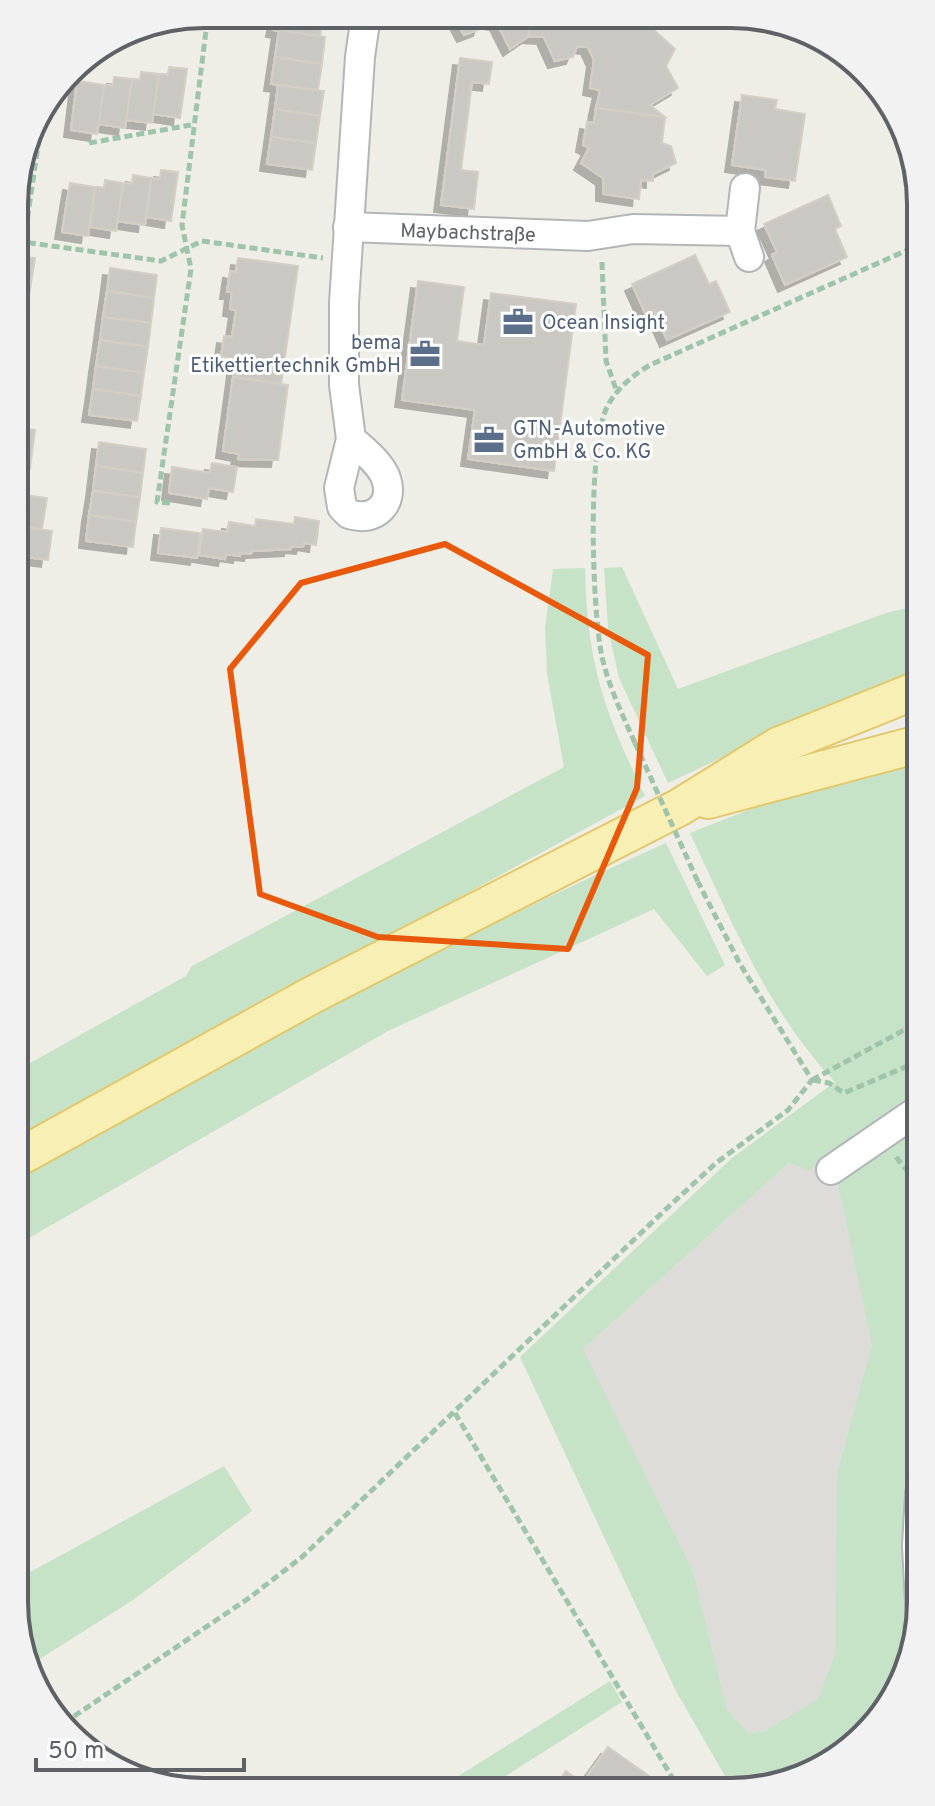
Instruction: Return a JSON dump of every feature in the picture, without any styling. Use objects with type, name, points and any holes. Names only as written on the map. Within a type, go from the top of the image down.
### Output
[{"type":"main road","points":[[28,1152],[314,994],[680,807],[778,746],[907,694]]},
{"type":"main road","points":[[680,807],[907,747]]},
{"type":"street","points":[[351,439],[344,385],[346,261],[365,28]]},
{"type":"street","name":"Maybachstraße","points":[[348,227],[588,236],[633,229],[745,244],[745,188]]},
{"type":"street","points":[[831,1170],[907,1118]]},
{"type":"path","points":[[170,503],[157,502],[190,272],[182,225],[191,125],[206,28]]},
{"type":"path","points":[[89,143],[191,125]]},
{"type":"path","points":[[28,214],[38,144]]},
{"type":"path","points":[[588,236],[604,269],[606,361],[617,392]]},
{"type":"path","points":[[28,243],[161,261],[202,241],[346,261]]},
{"type":"path","points":[[907,250],[650,365],[617,392],[607,408],[599,441],[594,584],[607,675],[635,743],[698,882],[740,964],[812,1080],[829,1083],[844,1093],[907,1066]]},
{"type":"path","points":[[71,1718],[276,1579],[716,1163],[788,1110],[812,1080],[907,1028]]},
{"type":"path","points":[[880,1137],[907,1170]]},
{"type":"path","points":[[455,1413],[672,1778]]},
{"type":"highlighted area","points":[[445,544],[648,655],[637,788],[568,949],[378,937],[260,894],[230,669],[301,583]]},
{"type":"shaded area","points":[[907,1102],[907,1614],[898,1659],[882,1691],[819,1699],[765,1731],[749,1733],[727,1710],[583,1349],[789,1163],[810,1171]]},
{"type":"green space","points":[[622,567],[678,689],[889,612],[907,608],[907,680],[827,708],[668,783],[619,678],[608,628],[604,568]]},
{"type":"green space","points":[[585,568],[589,632],[600,686],[645,796],[28,1133],[28,1064],[186,976],[192,966],[564,767],[547,674],[545,628],[553,569]]},
{"type":"green space","points":[[907,758],[907,1102],[810,1171],[789,1163],[583,1349],[693,1572],[727,1710],[749,1733],[765,1731],[818,1699],[835,1655],[837,1474],[872,1345],[838,1183],[907,1133],[907,1454],[902,1511],[907,1614],[894,1669],[871,1709],[856,1727],[829,1748],[788,1769],[726,1778],[676,1691],[520,1357],[732,1158],[835,1082],[811,1054],[770,995],[736,932],[690,833],[766,803]]},
{"type":"green space","points":[[666,843],[725,965],[707,976],[654,909],[388,1031],[28,1239],[28,1172],[339,1001]]},
{"type":"green space","points":[[224,1466],[252,1511],[133,1600],[38,1660],[28,1614],[28,1573]]},
{"type":"green space","points":[[610,1681],[622,1702],[503,1778],[455,1778]]},
{"type":"building","points":[[273,28],[321,28],[320,37]]},
{"type":"building","points":[[460,28],[480,28],[480,29],[464,35]]},
{"type":"building","points":[[500,28],[530,28],[529,36],[510,49]]},
{"type":"building","points":[[530,28],[655,28],[675,49],[666,66],[678,88],[650,105],[665,117],[596,108],[600,90],[590,88],[594,60],[588,47],[577,46],[573,57],[555,61],[544,37],[529,36]]},
{"type":"building","points":[[279,30],[325,37],[322,64],[275,57]]},
{"type":"building","points":[[275,57],[322,64],[318,90],[271,84]]},
{"type":"building","points":[[460,58],[492,62],[489,84],[472,82],[461,170],[478,172],[474,209],[441,205]]},
{"type":"building","points":[[169,67],[187,69],[180,118],[153,114],[159,74],[168,75]]},
{"type":"building","points":[[141,72],[159,74],[152,123],[126,120],[132,79],[140,80]]},
{"type":"building","points":[[114,77],[132,79],[125,128],[98,124],[104,85],[113,86]]},
{"type":"building","points":[[77,83],[104,85],[97,134],[71,130]]},
{"type":"building","points":[[278,85],[324,91],[320,116],[275,109]]},
{"type":"building","points":[[742,95],[777,100],[775,109],[805,114],[795,181],[765,177],[766,170],[732,165]]},
{"type":"building","points":[[596,108],[665,117],[662,143],[671,146],[676,163],[653,174],[653,181],[641,180],[639,199],[603,194],[603,178],[581,163],[589,148],[583,145],[587,122],[594,123]]},
{"type":"building","points":[[275,109],[320,116],[316,143],[271,137]]},
{"type":"building","points":[[271,137],[316,143],[312,170],[267,164]]},
{"type":"building","points":[[161,170],[178,172],[171,221],[146,217],[151,178],[160,179]]},
{"type":"building","points":[[133,175],[151,178],[145,225],[117,221],[123,183],[132,184]]},
{"type":"building","points":[[105,180],[123,183],[116,231],[90,227],[95,187],[104,188]]},
{"type":"building","points":[[70,183],[95,187],[88,236],[62,232]]},
{"type":"building","points":[[828,195],[841,226],[835,229],[847,257],[785,285],[772,255],[777,252],[764,224]]},
{"type":"building","points":[[695,255],[709,284],[716,281],[730,312],[667,340],[654,311],[646,315],[632,284]]},
{"type":"building","points":[[28,257],[35,258],[28,301]]},
{"type":"building","points":[[238,258],[298,266],[281,384],[233,377],[235,359],[221,357],[224,336],[232,337],[236,310],[230,309],[232,292],[227,292],[230,271],[236,272]]},
{"type":"building","points":[[110,268],[157,275],[154,298],[107,291]]},
{"type":"building","points":[[418,281],[464,287],[457,341],[484,345],[491,293],[576,304],[554,471],[468,459],[475,410],[402,400]]},
{"type":"building","points":[[107,291],[154,298],[151,323],[103,317]]},
{"type":"building","points":[[103,317],[151,323],[148,347],[100,340]]},
{"type":"building","points":[[100,340],[148,347],[144,373],[96,366]]},
{"type":"building","points":[[96,366],[144,373],[141,396],[93,389]]},
{"type":"building","points":[[233,377],[288,385],[278,460],[238,459],[239,454],[223,451]]},
{"type":"building","points":[[93,389],[141,396],[137,421],[89,415]]},
{"type":"building","points":[[28,429],[35,430],[28,468]]},
{"type":"building","points":[[99,442],[146,449],[143,473],[96,466]]},
{"type":"building","points":[[212,463],[237,467],[233,492],[209,488],[207,499],[169,493],[172,467],[210,473]]},
{"type":"building","points":[[96,466],[143,473],[140,497],[93,491]]},
{"type":"building","points":[[93,491],[140,497],[136,522],[89,515]]},
{"type":"building","points":[[28,495],[47,498],[42,529],[28,527]]},
{"type":"building","points":[[89,515],[136,522],[133,547],[86,541]]},
{"type":"building","points":[[295,517],[319,521],[316,545],[304,543],[303,547],[252,551],[251,554],[240,553],[240,556],[226,554],[225,559],[199,555],[203,529],[227,532],[229,522],[255,526],[256,519],[294,524]]},
{"type":"building","points":[[28,527],[52,531],[48,560],[28,557]]},
{"type":"building","points":[[161,528],[200,533],[197,558],[158,553]]},
{"type":"building","points":[[608,1747],[649,1776],[648,1778],[586,1778]]},
{"type":"building","points":[[566,1771],[575,1778],[561,1778]]},
{"type":"place","name":"Ocean Insight","points":[[518,322]]},
{"type":"place","name":"bema Etikettiertechnik GmbH","points":[[425,354]]},
{"type":"place","name":"GTN-Automotive GmbH & Co. KG","points":[[489,440]]}]
